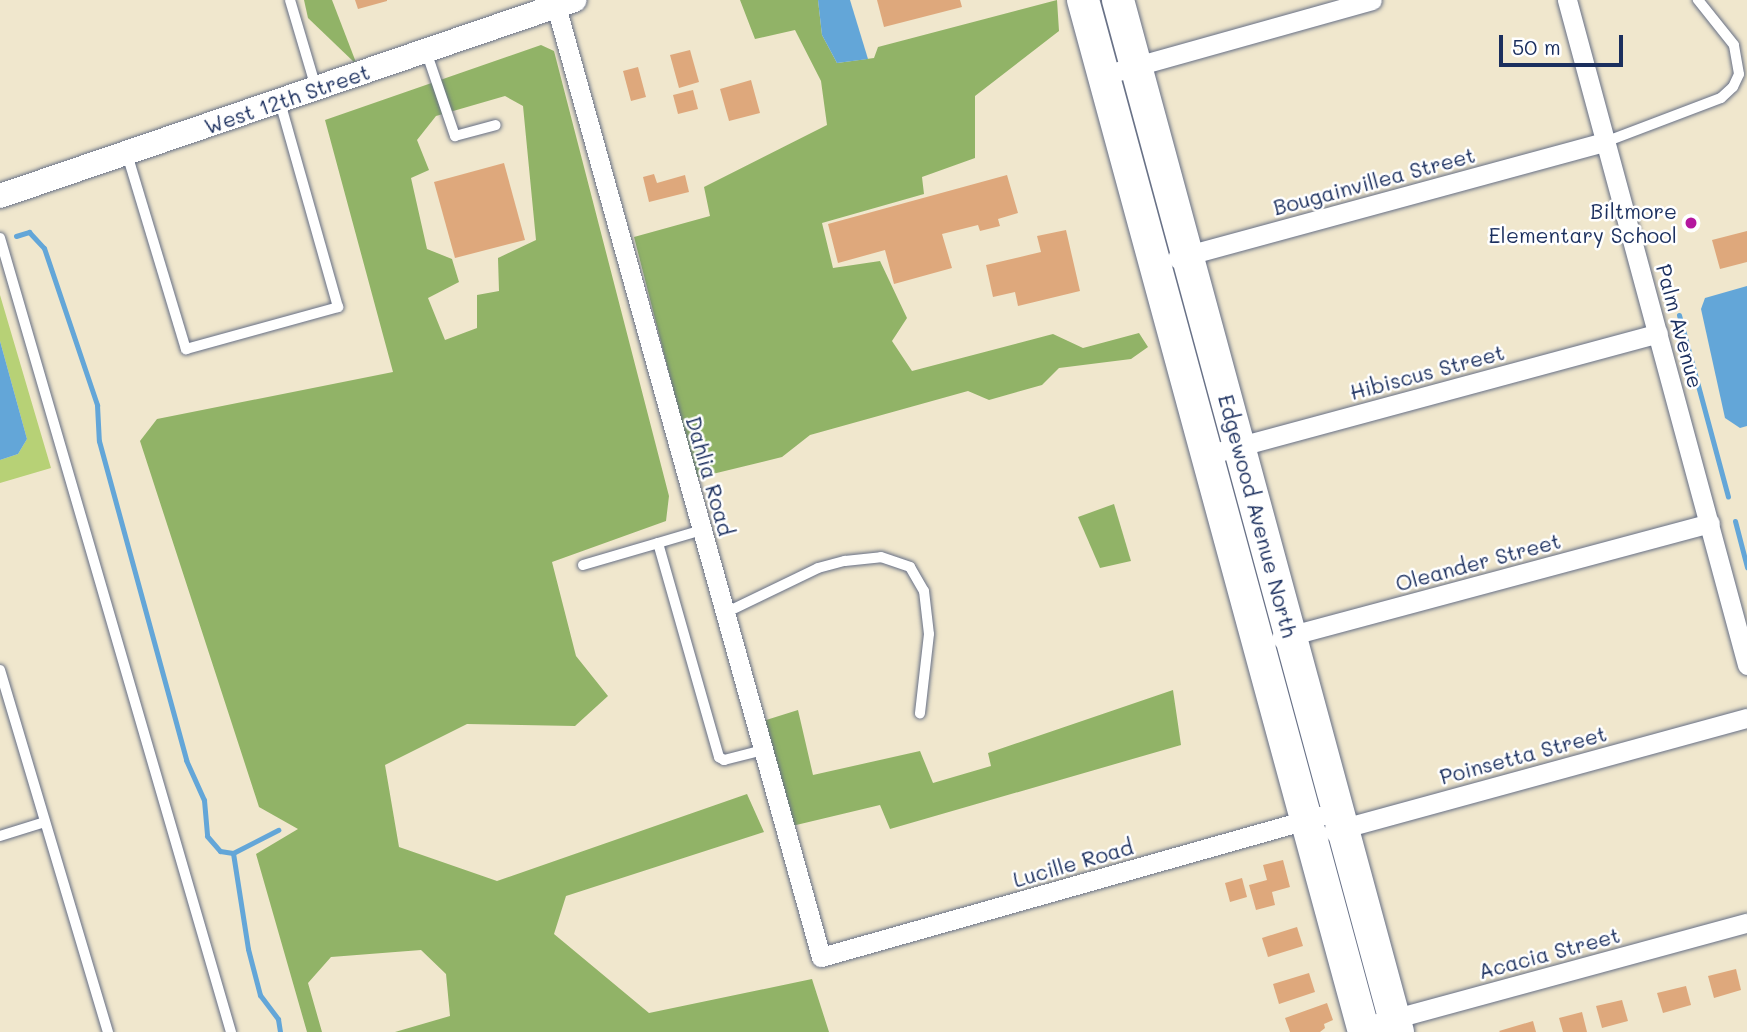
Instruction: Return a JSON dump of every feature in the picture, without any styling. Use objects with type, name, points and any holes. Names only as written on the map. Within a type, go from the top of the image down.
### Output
[{"type":"main road","name":"Edgewood Avenue North","points":[[1083,0],[1363,1029]]},
{"type":"main road","name":"Edgewood Avenue North","points":[[1118,0],[1397,1025]]},
{"type":"street","points":[[1104,75],[1373,0]]},
{"type":"street","name":"Palm Avenue","points":[[1567,0],[1747,664]]},
{"type":"street","name":"West 12th Street","points":[[0,196],[565,3]]},
{"type":"street","name":"Dahlia Road","points":[[565,3],[702,530],[821,957]]},
{"type":"street","name":"Bougainvillea Street","points":[[1155,264],[1605,142]]},
{"type":"street","name":"Hibiscus Street","points":[[1207,455],[1658,333]]},
{"type":"street","name":"Oleander Street","points":[[1259,644],[1710,523]]},
{"type":"street","name":"Poinsetta Street","points":[[1341,819],[1747,718]]},
{"type":"street","name":"Lucille Road","points":[[821,957],[1341,819]]},
{"type":"street","name":"Acacia Street","points":[[1363,1029],[1397,1025],[1747,923]]},
{"type":"lane","points":[[290,0],[316,89]]},
{"type":"lane","points":[[1605,142],[1721,98],[1733,88],[1739,74],[1734,45],[1699,0]]},
{"type":"lane","points":[[426,51],[455,136],[496,125]]},
{"type":"lane","points":[[127,154],[186,349],[338,307],[280,101]]},
{"type":"lane","points":[[0,238],[232,1032]]},
{"type":"lane","points":[[583,565],[702,530]]},
{"type":"lane","points":[[658,543],[719,757],[724,760],[763,750]]},
{"type":"lane","points":[[725,613],[818,568],[845,561],[881,557],[910,567],[924,591],[929,634],[920,713]]},
{"type":"lane","points":[[0,670],[108,1032]]},
{"type":"lane","points":[[0,836],[46,822]]},
{"type":"green space","points":[[304,0],[332,0],[357,65],[308,18]]},
{"type":"green space","points":[[740,0],[818,0],[822,35],[837,63],[874,58],[878,47],[1057,0],[1059,31],[975,96],[975,158],[922,177],[924,194],[822,223],[833,268],[880,261],[907,318],[892,341],[912,371],[1053,334],[1083,348],[1139,333],[1148,347],[1131,359],[1059,368],[1042,385],[989,400],[968,391],[810,435],[782,457],[696,478],[634,237],[710,216],[704,187],[827,125],[821,81],[795,30],[755,39]]},
{"type":"green space","points":[[541,45],[554,51],[669,496],[666,521],[552,562],[576,656],[608,696],[575,726],[467,724],[385,765],[399,847],[497,881],[747,794],[764,832],[566,896],[554,934],[649,1013],[812,979],[829,1032],[395,1032],[450,1016],[446,974],[421,950],[331,957],[308,983],[322,1032],[307,1032],[256,854],[298,829],[259,807],[140,441],[157,419],[393,372],[325,120]],"holes":[[[505,96],[523,106],[536,240],[498,258],[499,291],[477,295],[477,328],[445,340],[428,298],[459,282],[452,259],[427,249],[411,178],[429,170],[417,140],[436,116]]]},
{"type":"green space","points":[[0,295],[51,468],[0,483],[0,460],[18,454],[27,439],[0,341]]},
{"type":"green space","points":[[1114,504],[1131,561],[1100,568],[1078,517]]},
{"type":"green space","points":[[1173,690],[1181,745],[890,829],[880,805],[792,826],[763,721],[798,710],[813,775],[920,751],[933,783],[991,766],[988,753]]},
{"type":"water","points":[[818,0],[850,0],[868,59],[837,63],[822,35]]},
{"type":"water","points":[[1747,286],[1747,426],[1740,428],[1725,418],[1701,309],[1705,298]]},
{"type":"water","points":[[0,341],[27,439],[18,454],[0,460]]},
{"type":"building","points":[[355,0],[387,0],[387,1],[358,9]]},
{"type":"building","points":[[877,0],[960,0],[962,7],[884,27]]},
{"type":"building","points":[[690,50],[699,82],[679,88],[670,55]]},
{"type":"building","points":[[638,67],[646,97],[631,101],[623,71]]},
{"type":"building","points":[[751,80],[760,113],[729,121],[720,89]]},
{"type":"building","points":[[693,90],[698,109],[678,114],[673,95]]},
{"type":"building","points":[[504,163],[525,240],[455,258],[434,182]]},
{"type":"building","points":[[654,174],[657,183],[685,175],[689,192],[649,202],[643,177]]},
{"type":"building","points":[[1007,175],[1018,213],[998,219],[1000,226],[980,231],[978,225],[942,234],[952,268],[894,284],[885,250],[838,263],[828,224]]},
{"type":"building","points":[[1066,230],[1080,291],[1018,306],[1015,292],[993,297],[986,265],[1041,252],[1037,236]]},
{"type":"building","points":[[1747,231],[1747,262],[1720,269],[1712,240]]},
{"type":"building","points":[[1283,860],[1290,887],[1272,892],[1275,905],[1256,910],[1249,885],[1267,880],[1263,865]]},
{"type":"building","points":[[1242,878],[1247,897],[1230,902],[1225,883]]},
{"type":"building","points":[[1297,927],[1303,946],[1268,957],[1262,938]]},
{"type":"building","points":[[1736,969],[1741,990],[1714,998],[1708,976]]},
{"type":"building","points":[[1309,973],[1315,992],[1279,1004],[1273,984]]},
{"type":"building","points":[[1686,986],[1691,1005],[1663,1013],[1657,993]]},
{"type":"building","points":[[1622,1000],[1628,1021],[1602,1028],[1596,1006]]},
{"type":"building","points":[[1327,1003],[1333,1020],[1324,1024],[1325,1028],[1320,1032],[1290,1032],[1285,1018]]},
{"type":"building","points":[[1582,1012],[1587,1032],[1563,1032],[1559,1018]]},
{"type":"building","points":[[1533,1021],[1536,1032],[1499,1031]]},
{"type":"waterway","points":[[16,236],[29,232],[44,248],[97,405],[99,441],[186,760],[204,800],[207,836],[220,851],[233,853],[248,949],[260,995],[278,1019],[280,1032]]},
{"type":"waterway","points":[[1679,315],[1728,497]]},
{"type":"waterway","points":[[1735,521],[1747,567]]},
{"type":"waterway","points":[[233,853],[278,830]]},
{"type":"place","name":"Biltmore Elementary School","points":[[1691,223]]}]
